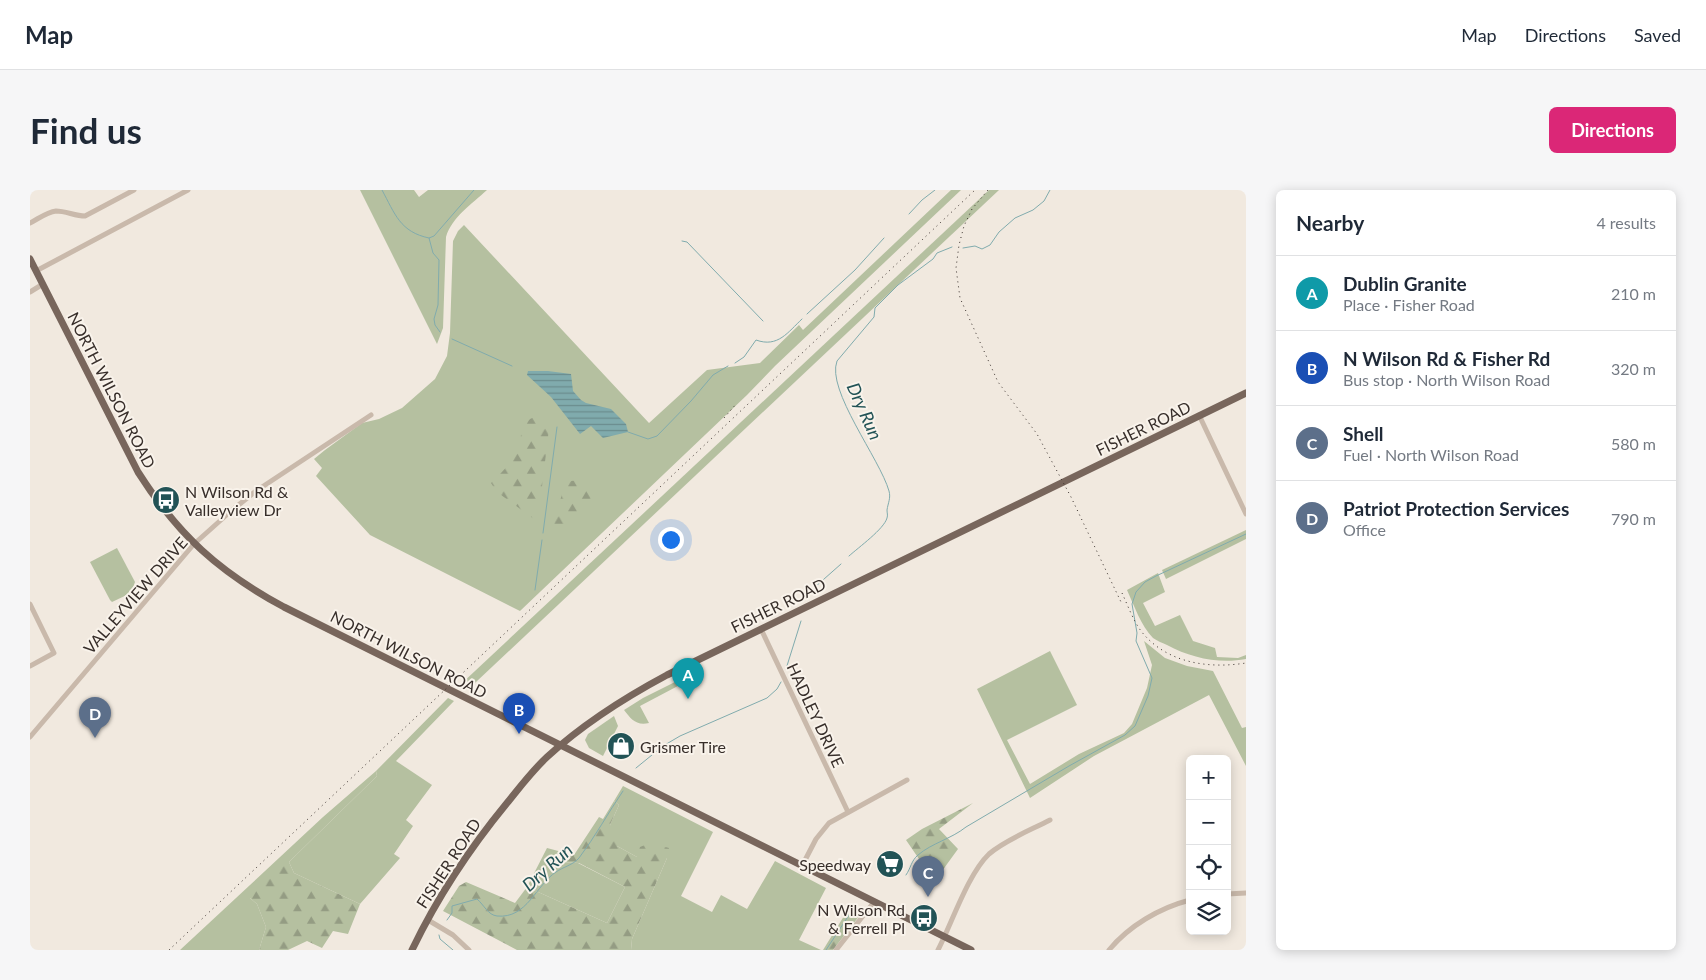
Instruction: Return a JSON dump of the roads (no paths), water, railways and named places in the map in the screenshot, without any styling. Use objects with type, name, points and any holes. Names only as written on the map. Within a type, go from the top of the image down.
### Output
[{"type":"main road","name":"NORTH WILSON ROAD","points":[[30,259],[138,472],[164,510],[194,544],[221,568],[260,594],[560,746],[971,950]]},
{"type":"main road","name":"FISHER ROAD","points":[[412,950],[456,874],[490,823],[533,771],[560,746],[597,718],[639,690],[761,628],[1246,393]]},
{"type":"street","points":[[30,223],[46,214],[57,211],[85,216],[134,190]]},
{"type":"street","points":[[36,271],[188,190]]},
{"type":"street","points":[[30,292],[43,284]]},
{"type":"street","name":"VALLEYVIEW DRIVE","points":[[31,734],[194,544],[250,495],[371,415]]},
{"type":"street","points":[[1199,415],[1246,514]]},
{"type":"street","points":[[30,604],[54,653],[30,666]]},
{"type":"street","name":"HADLEY DRIVE","points":[[761,628],[848,812]]},
{"type":"street","points":[[802,866],[819,834],[834,820],[907,780]]},
{"type":"street","points":[[938,950],[963,896],[984,860],[995,850],[1050,820]]},
{"type":"street","points":[[1231,894],[1246,893]]},
{"type":"street","points":[[1109,950],[1128,931],[1152,915],[1177,903],[1186,901]]},
{"type":"street","points":[[836,950],[874,902]]},
{"type":"street","points":[[428,920],[453,935],[469,950]]},
{"type":"water","points":[[528,371],[571,374],[573,391],[581,400],[611,409],[626,424],[628,432],[603,438],[591,426],[580,434],[551,397],[527,375]]},
{"type":"waterway","points":[[382,190],[399,221],[411,231],[429,238]]},
{"type":"waterway","points":[[440,332],[435,325],[434,319],[438,305],[439,260],[433,253],[429,238],[434,236],[474,190]]},
{"type":"waterway","points":[[909,214],[935,190]]},
{"type":"waterway","name":"Dry Run","points":[[963,248],[975,246],[982,249],[990,245],[999,232],[1015,218],[1033,210],[1044,201],[1050,190]]},
{"type":"waterway","points":[[807,314],[855,270],[884,238]]},
{"type":"waterway","points":[[682,241],[687,242],[763,321]]},
{"type":"waterway","name":"Dry Run","points":[[849,556],[885,522],[890,494],[884,477],[846,406],[839,389],[836,374],[837,361],[874,317],[875,308],[898,285],[933,259],[937,253],[952,247]]},
{"type":"waterway","points":[[735,363],[744,357],[756,340],[764,342],[777,340],[802,319]]},
{"type":"waterway","points":[[452,339],[512,366]]},
{"type":"waterway","points":[[628,432],[648,439],[657,436],[713,375],[728,366]]},
{"type":"waterway","points":[[543,533],[557,427]]},
{"type":"waterway","points":[[906,875],[914,860],[923,851],[954,835],[1069,766],[1125,735],[1135,726],[1148,696],[1152,678],[1136,641],[1137,633],[1132,604],[1136,592],[1145,582],[1156,576],[1246,534]]},
{"type":"waterway","points":[[535,590],[542,540]]},
{"type":"waterway","name":"Dry Run","points":[[806,595],[841,564]]},
{"type":"waterway","name":"Dry Run","points":[[786,669],[801,621]]},
{"type":"waterway","name":"Dry Run","points":[[636,768],[663,746],[680,736],[767,698],[777,689],[781,682]]},
{"type":"waterway","name":"Dry Run","points":[[447,920],[452,913],[452,906],[477,899],[489,912],[497,916],[507,916],[524,907],[549,878],[579,858],[623,791]]},
{"type":"waterway","points":[[826,950],[849,915],[856,909]]},
{"type":"waterway","name":"Dry Run","points":[[439,935],[440,939],[453,950]]},
{"type":"railway","points":[[169,950],[975,190]]},
{"type":"railway","points":[[988,190],[972,209],[964,226],[959,245],[956,268],[960,298],[998,382],[1037,434],[1071,497],[1121,602]]},
{"type":"railway","points":[[724,418],[737,403]]},
{"type":"railway","points":[[1122,593],[1141,631],[1151,642],[1175,657],[1203,664],[1232,665],[1246,663]]},
{"type":"place","name":"N Wilson Rd & Valleyview Dr","points":[[166,500]]},
{"type":"place","name":"Dublin Granite","points":[[688,699]]},
{"type":"place","name":"N Wilson Rd & Fisher Rd","points":[[519,734]]},
{"type":"place","name":"Patriot Protection Services","points":[[95,738]]},
{"type":"place","name":"Grismer Tire","points":[[621,746]]},
{"type":"place","name":"Speedway","points":[[890,864]]},
{"type":"place","name":"Shell","points":[[928,897]]},
{"type":"place","name":"N Wilson Rd & Ferrell Pl","points":[[924,918]]}]
